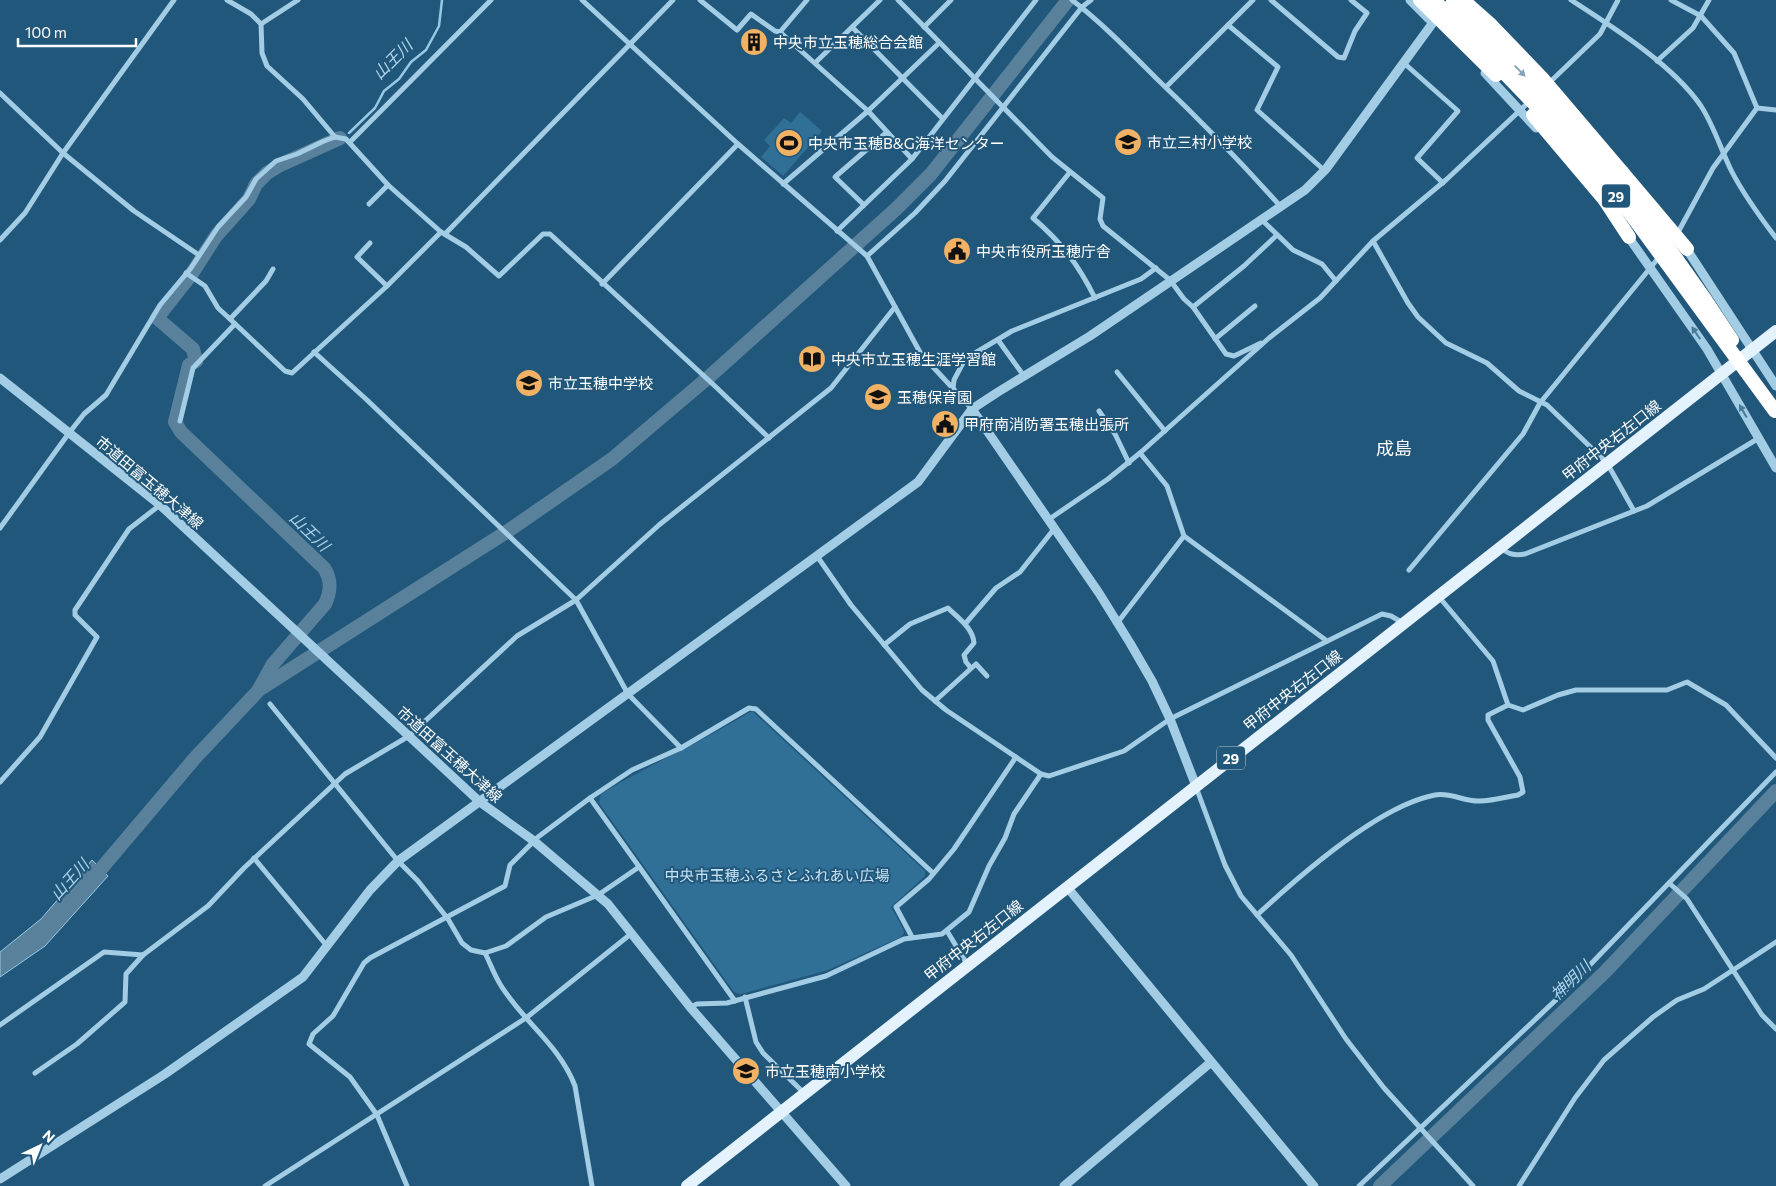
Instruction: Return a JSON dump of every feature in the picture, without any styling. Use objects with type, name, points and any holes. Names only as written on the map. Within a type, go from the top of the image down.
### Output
[{"type":"highway","points":[[1420,0],[1499,79],[1604,199],[1629,237]]},
{"type":"highway","name":"29","points":[[1434,0],[1544,114],[1630,212],[1775,413]]},
{"type":"highway","name":"29","points":[[1449,0],[1552,105],[1615,178],[1681,264],[1711,307],[1775,413]]},
{"type":"highway","points":[[1463,0],[1517,50],[1687,249]]},
{"type":"main road","name":"甲府中央右左口線","points":[[687,1186],[1776,331]]},
{"type":"street","points":[[0,240],[25,213],[62,153],[174,0]]},
{"type":"street","points":[[228,0],[251,14],[261,24],[262,53],[267,66],[303,99],[336,137],[351,141],[388,185],[443,233],[466,247],[500,276],[543,234],[550,234],[602,284],[700,372],[768,438]]},
{"type":"street","points":[[261,24],[298,0]]},
{"type":"street","points":[[351,141],[491,0]]},
{"type":"street","points":[[582,0],[738,144],[867,256],[921,354],[972,409],[1118,622],[1152,681],[1170,719],[1232,881],[1256,915],[1291,955],[1346,1040],[1422,1131],[1473,1186]]},
{"type":"street","points":[[186,273],[205,286],[218,308],[284,371],[292,373],[443,233],[673,0]]},
{"type":"street","points":[[700,0],[737,30],[751,14],[775,31],[780,32],[816,62],[868,111],[912,159]]},
{"type":"street","points":[[780,32],[807,0]]},
{"type":"street","points":[[816,62],[880,0]]},
{"type":"street","points":[[898,0],[1052,157],[1103,198],[1100,219],[1103,226],[1170,280],[1184,299],[1193,307],[1226,354],[1234,356],[1270,338]]},
{"type":"street","points":[[924,28],[951,0]]},
{"type":"street","points":[[837,231],[912,159],[1036,0]]},
{"type":"street","points":[[867,256],[915,213],[945,181],[1082,6],[1091,0]]},
{"type":"street","points":[[1166,87],[1253,0]]},
{"type":"street","points":[[1271,0],[1338,57],[1344,58],[1355,31],[1367,13],[1351,0]]},
{"type":"street","points":[[1410,0],[1520,110],[1629,237],[1707,349],[1776,468]]},
{"type":"street","points":[[0,1179],[129,1098],[255,1012],[302,977],[370,890],[398,861],[918,482],[972,409],[1090,336],[1305,190],[1324,171],[1449,0]]},
{"type":"street","points":[[1472,0],[1510,35],[1552,80],[1632,174],[1676,235]]},
{"type":"street","points":[[1571,0],[1607,23],[1680,80],[1701,106],[1740,186],[1776,238]]},
{"type":"street","points":[[1048,520],[1140,453],[1270,338],[1320,298],[1373,240],[1443,183],[1600,34],[1618,0]]},
{"type":"street","points":[[1671,0],[1701,16],[1734,53],[1757,108]]},
{"type":"street","points":[[1657,62],[1693,28],[1709,0]]},
{"type":"street","points":[[1074,1],[1082,6],[1166,87],[1244,165],[1281,207]]},
{"type":"street","points":[[1228,25],[1278,66],[1257,110],[1324,171]]},
{"type":"street","points":[[853,28],[943,120]]},
{"type":"street","points":[[783,184],[903,80],[940,43]]},
{"type":"street","points":[[1404,64],[1458,111],[1417,158],[1443,183]]},
{"type":"street","points":[[0,93],[62,153],[134,210],[199,255]]},
{"type":"street","points":[[1757,108],[1776,110]]},
{"type":"street","points":[[1409,570],[1523,434],[1540,403],[1676,235],[1703,184],[1723,153],[1757,108]]},
{"type":"street","points":[[864,205],[835,178],[887,132]]},
{"type":"street","points":[[0,528],[84,414],[106,395],[160,305],[186,273],[218,227],[246,196],[266,169],[276,161],[336,137]]},
{"type":"street","points":[[602,284],[738,144]]},
{"type":"street","points":[[1070,172],[1033,218],[1055,236],[1072,257],[1095,298]]},
{"type":"street","points":[[369,204],[388,185]]},
{"type":"street","points":[[1262,220],[1293,250],[1322,264],[1336,281]]},
{"type":"street","points":[[1193,307],[1244,266],[1277,235]]},
{"type":"street","points":[[1373,240],[1408,303],[1432,332],[1446,343],[1488,364],[1519,391],[1547,406],[1607,463],[1634,511]]},
{"type":"street","points":[[370,243],[357,257],[386,286]]},
{"type":"street","points":[[1687,249],[1776,386]]},
{"type":"street","points":[[953,390],[954,380],[965,359],[1012,332],[1141,279],[1156,268]]},
{"type":"street","points":[[230,318],[266,281],[273,269]]},
{"type":"street","points":[[1215,338],[1255,306]]},
{"type":"street","points":[[35,1073],[77,1044],[125,1002],[126,974],[143,955],[208,906],[254,858],[345,774],[409,736],[517,636],[576,600],[659,526],[832,388],[895,307]]},
{"type":"street","points":[[180,421],[194,368],[235,324]]},
{"type":"street","points":[[998,340],[1024,376]]},
{"type":"street","points":[[314,352],[423,453],[576,600],[628,694],[681,748]]},
{"type":"street","points":[[1117,372],[1165,431]]},
{"type":"street","name":"市道田富玉穂大津線","points":[[0,378],[160,505],[480,802],[534,841],[598,895],[632,933],[690,1006],[846,1186]]},
{"type":"street","points":[[1099,411],[1115,434],[1128,462]]},
{"type":"street","points":[[1499,547],[1508,554],[1517,556],[1525,554],[1647,506],[1759,438]]},
{"type":"street","points":[[1140,453],[1167,486],[1184,536],[1327,642]]},
{"type":"street","points":[[0,782],[40,737],[97,637],[75,615],[75,610],[129,529],[160,505]]},
{"type":"street","points":[[965,624],[996,588],[1020,572],[1054,529]]},
{"type":"street","points":[[1118,622],[1184,536]]},
{"type":"street","points":[[818,556],[851,605],[884,645],[935,701],[1041,774],[1049,776],[1124,751],[1170,719],[1382,614],[1391,616],[1403,624]]},
{"type":"street","points":[[1438,596],[1493,661],[1508,704],[1523,710],[1558,695],[1576,690],[1667,690],[1687,682],[1726,705],[1776,758]]},
{"type":"street","points":[[884,645],[910,624],[948,608],[965,624],[973,637],[974,643],[964,655],[966,662],[971,668]]},
{"type":"street","points":[[935,701],[976,664],[987,676]]},
{"type":"street","points":[[270,704],[398,861],[418,881],[448,919],[462,943],[470,950],[485,953],[506,946],[546,917],[598,895],[639,867]]},
{"type":"street","points":[[1256,915],[1303,872],[1357,834],[1409,804],[1436,794],[1480,801],[1518,796],[1523,792],[1520,777],[1488,720],[1488,715],[1508,704]]},
{"type":"street","points":[[407,1186],[377,1115],[350,1077],[308,1044],[313,1034],[333,1016],[364,963],[448,919],[505,886],[510,866],[534,841],[590,798],[632,770],[681,748],[749,708],[756,709],[933,873]]},
{"type":"street","points":[[912,937],[896,907],[933,873],[954,849],[1016,757]]},
{"type":"street","points":[[1359,1186],[1422,1131],[1559,997],[1671,884],[1776,772]]},
{"type":"street","points":[[690,1006],[735,1001],[826,976],[912,937],[942,934],[968,912],[989,866],[1005,838],[1014,814],[1041,774]]},
{"type":"street","points":[[590,798],[735,1001]]},
{"type":"street","points":[[254,858],[327,946]]},
{"type":"street","points":[[1671,884],[1685,898],[1762,1015],[1776,1029]]},
{"type":"street","points":[[1067,887],[1210,1063],[1314,1186]]},
{"type":"street","points":[[946,931],[968,964]]},
{"type":"street","points":[[265,1186],[526,1018],[632,933]]},
{"type":"street","points":[[1519,1186],[1578,1094],[1604,1060],[1653,1017],[1677,1000],[1704,989],[1776,942]]},
{"type":"street","points":[[0,1025],[104,952],[143,955]]},
{"type":"street","points":[[485,953],[500,985],[526,1018],[546,1039],[570,1073],[575,1086],[592,1186]]},
{"type":"street","points":[[746,997],[756,1042],[762,1053],[804,1093]]},
{"type":"street","points":[[1064,1186],[1210,1063]]},
{"type":"green space","name":"中央市玉穂B&G海洋センター","points":[[800,112],[822,131],[783,176],[761,157],[770,146],[764,140],[784,118],[791,123]]},
{"type":"green space","name":"中央市玉穂ふるさとふれあい広場","points":[[753,712],[925,871],[925,876],[891,907],[903,929],[904,933],[901,937],[828,970],[741,994],[734,992],[599,803],[601,794]]},
{"type":"shaded area","points":[[1776,785],[1776,796],[1753,820],[1748,815]]},
{"type":"shaded area","points":[[92,860],[108,876],[45,946],[0,977],[0,952],[41,919]]},
{"type":"waterway","name":"山王川","points":[[349,133],[375,108],[384,91],[399,79],[411,62],[426,50],[439,26],[442,0]]},
{"type":"waterway","points":[[260,689],[508,531],[612,459],[710,376],[896,209],[931,174],[1068,0]]},
{"type":"waterway","name":"山王川","points":[[89,883],[195,758],[258,691],[273,664],[325,604],[327,599],[329,581],[324,568],[181,432],[175,422],[189,365],[196,361],[193,349],[157,318],[191,275],[216,236],[249,199],[256,184],[267,173],[280,165],[340,138]]},
{"type":"waterway","name":"神明川","points":[[1380,1186],[1605,972],[1776,791]]},
{"type":"place","name":"中央市立玉穂総合会館","points":[[754,42]]},
{"type":"place","name":"市立三村小学校","points":[[1128,142]]},
{"type":"place","name":"中央市玉穂B&G海洋センター","points":[[789,143]]},
{"type":"place","name":"中央市役所玉穂庁舎","points":[[957,251]]},
{"type":"place","name":"中央市立玉穂生涯学習館","points":[[812,359]]},
{"type":"place","name":"市立玉穂中学校","points":[[529,383]]},
{"type":"place","name":"玉穂保育園","points":[[878,397]]},
{"type":"place","name":"甲府南消防署玉穂出張所","points":[[945,424]]},
{"type":"place","name":"市立玉穂南小学校","points":[[746,1071]]},
{"type":"district","name":"成島","points":[[1394,448]]}]
